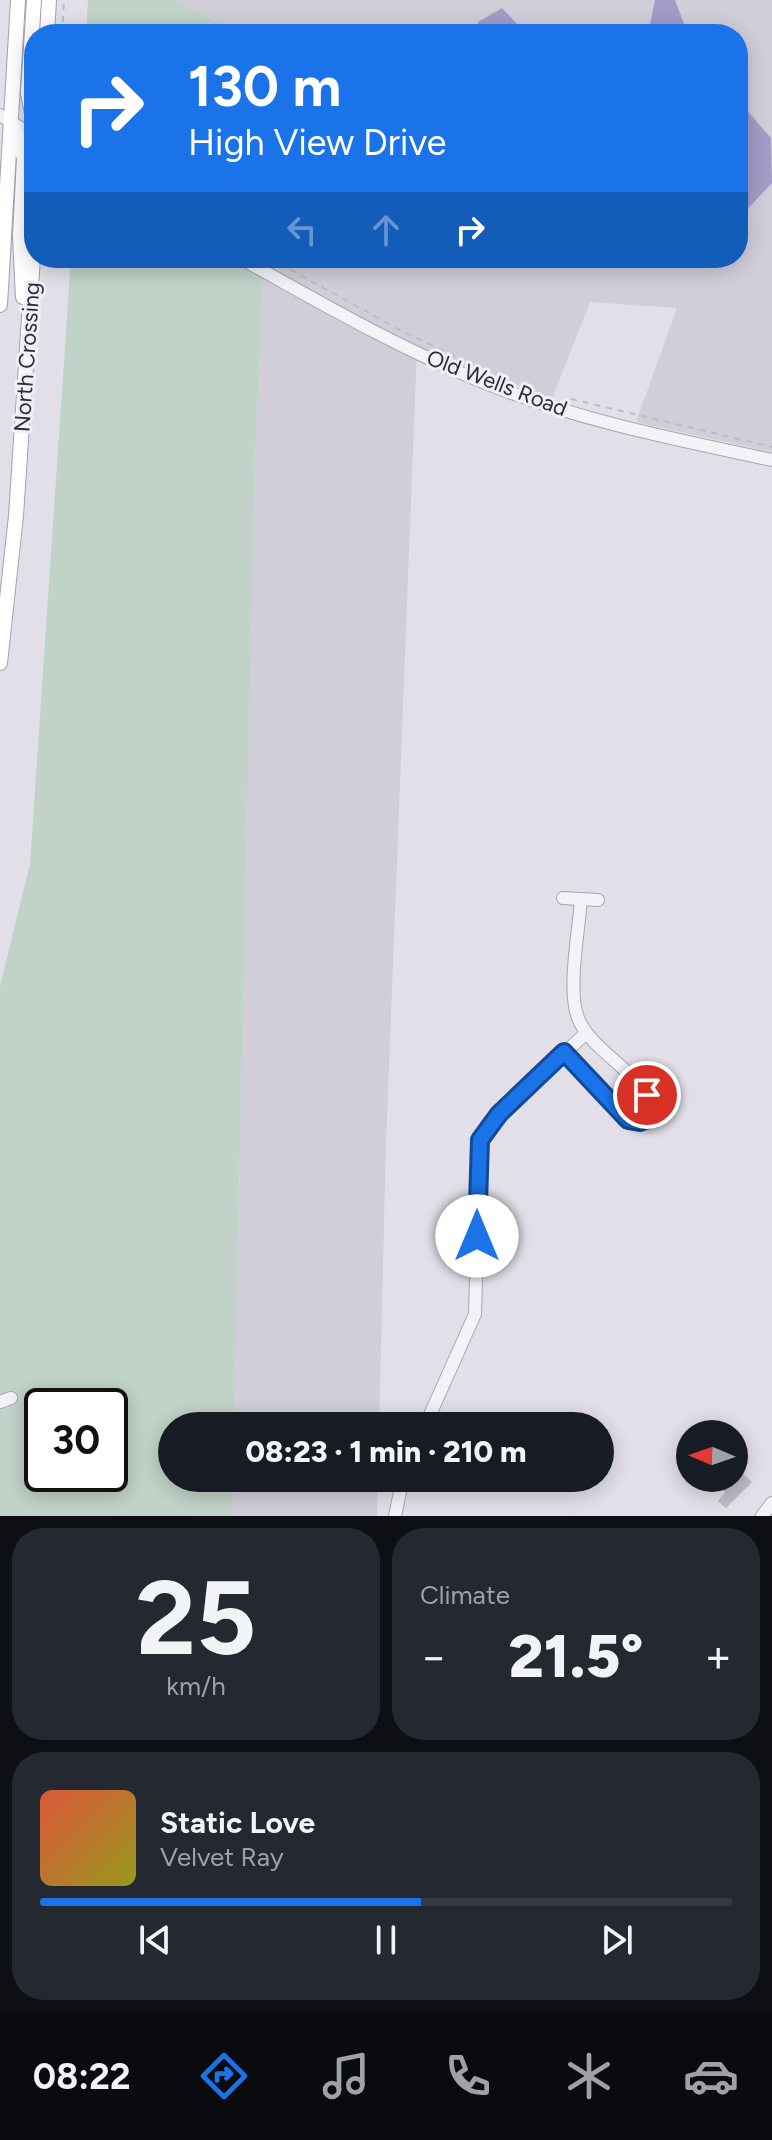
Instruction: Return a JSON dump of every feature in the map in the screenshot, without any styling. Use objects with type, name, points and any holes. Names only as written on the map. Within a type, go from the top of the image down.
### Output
[{"type":"main road","name":"North Crossing","points":[[0,305],[6,186],[5,118],[13,77],[18,0]]},
{"type":"main road","points":[[32,24],[34,0]]},
{"type":"main road","points":[[48,24],[49,0]]},
{"type":"main road","points":[[0,89],[13,77]]},
{"type":"main road","points":[[5,118],[24,158],[21,262],[28,351]]},
{"type":"main road","points":[[0,152],[6,186]]},
{"type":"main road","name":"North Crossing","points":[[0,663],[10,596],[33,268]]},
{"type":"street","points":[[5,118],[24,130]]},
{"type":"street","name":"Old Wells Road","points":[[258,268],[389,339],[489,385],[593,419],[772,460]]},
{"type":"street","points":[[563,898],[598,900]]},
{"type":"street","points":[[564,1052],[628,1120],[640,1122],[648,1119],[652,1109],[647,1095],[586,1033],[575,1001],[581,899]]},
{"type":"street","points":[[431,1412],[475,1314],[477,1154],[480,1140],[499,1114],[586,1033]]},
{"type":"street","points":[[395,1516],[400,1492]]},
{"type":"street","points":[[762,1516],[772,1503]]},
{"type":"path","points":[[63,24],[64,0]]},
{"type":"path","points":[[287,268],[402,331],[475,365]]},
{"type":"path","points":[[560,396],[772,447]]},
{"type":"shaded area","points":[[176,0],[772,0],[772,452],[636,422],[677,308],[590,302],[552,399],[417,347],[386,1143],[379,1412],[234,1412],[255,462],[264,268],[748,268],[748,24],[221,24]]},
{"type":"shaded area","points":[[655,0],[675,0],[684,24],[650,24]]},
{"type":"shaded area","points":[[502,8],[517,24],[478,24]]},
{"type":"shaded area","points":[[748,112],[771,138],[772,183],[748,208]]},
{"type":"shaded area","points":[[233,1492],[378,1492],[377,1516],[232,1516]]},
{"type":"green space","points":[[88,0],[176,0],[221,24],[87,24]]},
{"type":"green space","points":[[70,268],[264,268],[255,462],[234,1412],[158,1412],[158,1492],[233,1492],[232,1516],[0,1516],[0,986],[30,864]]},
{"type":"building","points":[[725,1492],[742,1492],[726,1508],[718,1501]]},
{"type":"route","points":[[477,1236],[477,1154],[480,1140],[499,1114],[564,1052],[628,1120],[640,1122],[648,1119],[652,1109],[647,1095]]}]
